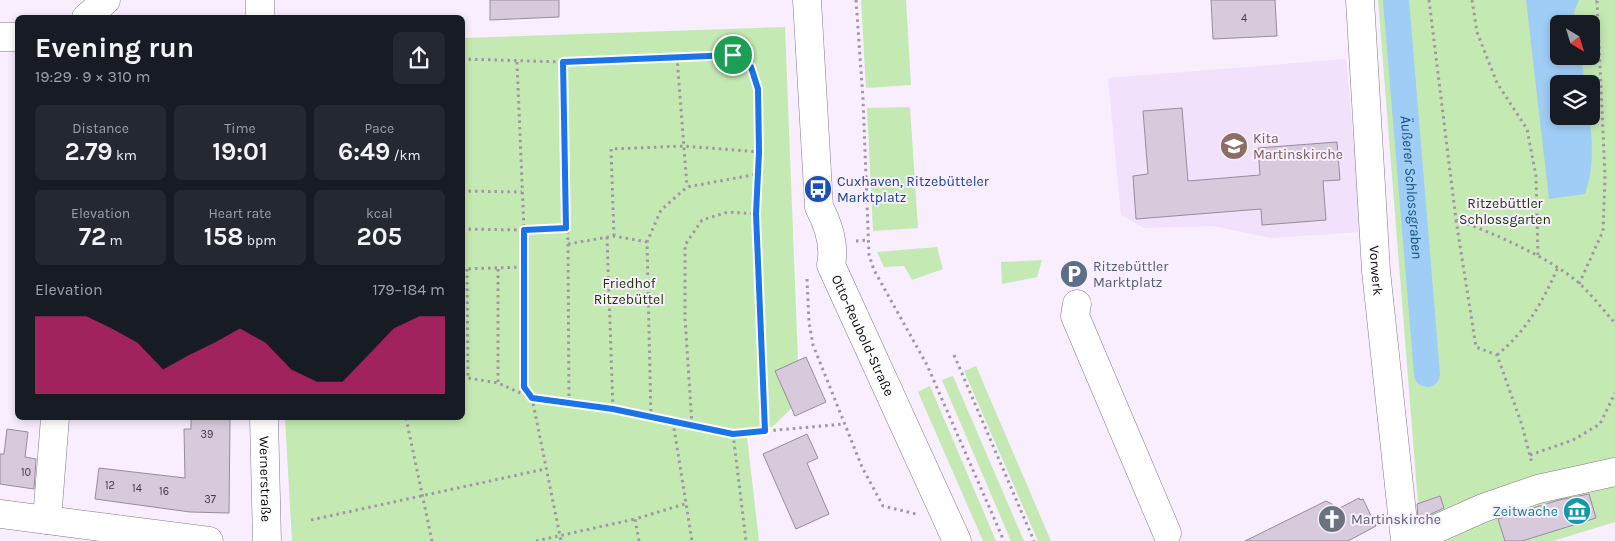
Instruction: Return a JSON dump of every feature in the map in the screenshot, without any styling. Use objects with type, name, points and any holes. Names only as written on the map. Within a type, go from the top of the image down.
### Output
[{"type":"street","points":[[89,15],[106,0]]},
{"type":"street","points":[[260,0],[260,15]]},
{"type":"street","name":"Otto-Reubold-Straße","points":[[807,0],[819,207],[825,219],[833,254],[831,264],[957,541]]},
{"type":"street","name":"Vorwerk","points":[[1360,0],[1376,271],[1405,541]]},
{"type":"street","points":[[0,37],[15,37]]},
{"type":"street","points":[[1078,304],[1083,311],[1128,414],[1172,531],[1075,316],[1078,304]]},
{"type":"street","points":[[47,520],[55,420]]},
{"type":"street","name":"Wernerstraße","points":[[264,420],[268,541]]},
{"type":"street","points":[[1409,541],[1483,508],[1538,489],[1615,472]]},
{"type":"street","points":[[0,514],[209,541]]},
{"type":"path","points":[[856,0],[863,99],[869,255],[874,270],[927,366],[1004,541]]},
{"type":"path","points":[[1429,0],[1456,220],[1476,346],[1497,355],[1522,425],[1538,489]]},
{"type":"path","points":[[1472,0],[1478,32],[1497,83],[1527,130],[1536,176],[1538,258]]},
{"type":"path","points":[[1579,284],[1603,231],[1604,176],[1597,1],[1601,0]]},
{"type":"path","points":[[465,59],[563,62],[733,55],[751,67],[758,89],[759,152],[756,214],[765,431]]},
{"type":"path","points":[[677,57],[687,187]]},
{"type":"path","points":[[517,62],[524,230],[524,387],[532,398],[561,541]]},
{"type":"path","points":[[563,62],[566,228],[568,244],[569,401]]},
{"type":"path","points":[[614,236],[611,149],[684,146],[759,152]]},
{"type":"path","points":[[651,418],[647,242],[661,210],[687,187],[758,174]]},
{"type":"path","points":[[465,191],[522,192]]},
{"type":"path","points":[[692,425],[685,318],[685,246],[702,220],[728,212],[756,214]]},
{"type":"path","points":[[1456,220],[1485,229],[1558,268],[1579,284],[1615,323]]},
{"type":"path","points":[[465,229],[524,230],[566,228]]},
{"type":"path","points":[[568,244],[614,236],[647,242]]},
{"type":"path","points":[[607,237],[613,409]]},
{"type":"path","points":[[468,378],[467,269],[523,267]]},
{"type":"path","points":[[498,268],[498,383]]},
{"type":"path","points":[[1497,355],[1511,343],[1539,308],[1558,268]]},
{"type":"path","points":[[954,356],[1034,541]]},
{"type":"path","points":[[465,378],[498,383],[532,398],[569,401],[733,434],[844,424],[862,467],[883,506],[917,514],[920,521]]},
{"type":"path","points":[[1530,454],[1573,440],[1600,424],[1615,393]]},
{"type":"path","points":[[406,420],[432,541]]},
{"type":"path","points":[[673,422],[692,541]]},
{"type":"path","points":[[733,434],[746,541]]},
{"type":"path","points":[[311,520],[545,469]]},
{"type":"path","points":[[536,541],[635,519],[685,504]]},
{"type":"path","points":[[635,519],[639,541]]},
{"type":"shaded area","name":"Kita Martinskirche","points":[[1346,59],[1362,232],[1271,238],[1213,226],[1144,228],[1121,215],[1108,78]]},
{"type":"green space","points":[[861,0],[906,0],[911,85],[866,88]]},
{"type":"green space","name":"Ritzebüttler Schlossgarten","points":[[1378,0],[1615,0],[1615,522],[1553,541],[1421,541]]},
{"type":"green space","name":"Friedhof Ritzebüttel","points":[[785,27],[798,361],[792,408],[772,427],[746,428],[759,541],[292,541],[285,420],[465,420],[465,38]]},
{"type":"green space","points":[[910,107],[918,228],[873,231],[867,108]]},
{"type":"green space","points":[[937,247],[943,269],[912,280],[904,266],[884,267],[877,252]]},
{"type":"green space","points":[[1042,260],[1037,277],[1002,284],[1001,262]]},
{"type":"green space","points":[[976,366],[1051,541],[1038,541],[964,371]]},
{"type":"green space","points":[[953,376],[1024,541],[1011,541],[942,380]]},
{"type":"green space","points":[[930,386],[996,541],[983,541],[918,392]]},
{"type":"water","points":[[1526,0],[1579,0],[1574,15],[1550,15],[1550,65],[1582,65],[1584,75],[1550,75],[1550,125],[1590,125],[1592,155],[1590,175],[1585,194],[1549,199]]},
{"type":"building","points":[[490,0],[559,0],[559,17],[490,20]]},
{"type":"building","points":[[1211,0],[1275,0],[1277,36],[1213,39]]},
{"type":"building","points":[[1182,108],[1188,181],[1260,175],[1258,148],[1337,142],[1340,180],[1323,181],[1326,220],[1262,225],[1261,209],[1136,219],[1133,176],[1148,174],[1143,111]]},
{"type":"building","points":[[806,357],[826,402],[795,416],[775,371]]},
{"type":"building","points":[[191,420],[230,420],[229,513],[190,512],[95,499],[99,468],[185,478],[184,429],[191,429]]},
{"type":"building","points":[[7,429],[28,432],[25,457],[36,459],[34,489],[0,484],[0,454],[4,454]]},
{"type":"building","points":[[807,434],[818,458],[807,463],[829,514],[796,529],[763,454]]},
{"type":"building","points":[[1589,494],[1596,518],[1522,541],[1505,541],[1498,519],[1559,500]]},
{"type":"building","points":[[1440,496],[1444,508],[1418,520],[1417,504]]},
{"type":"building","name":"Martinskirche","points":[[1359,498],[1360,500],[1363,499],[1376,526],[1348,541],[1245,541],[1326,501],[1332,504],[1336,510]]},
{"type":"waterway","name":"Äußerer Schlossgraben","points":[[1396,0],[1427,374]]},
{"type":"place","name":"Kita Martinskirche","points":[[1234,146]]},
{"type":"place","name":"Cuxhaven, Ritzebütteler Marktplatz","points":[[818,189]]},
{"type":"place","name":"Ritzebüttler Marktplatz","points":[[1074,274]]},
{"type":"place","name":"Zeitwache","points":[[1577,511]]},
{"type":"place","name":"Martinskirche","points":[[1332,519]]},
{"type":"route","points":[[733,55],[751,67],[758,89],[759,152],[756,214],[765,431],[733,434],[569,401],[532,398],[524,387],[524,230],[566,228],[563,62],[733,55]]}]
